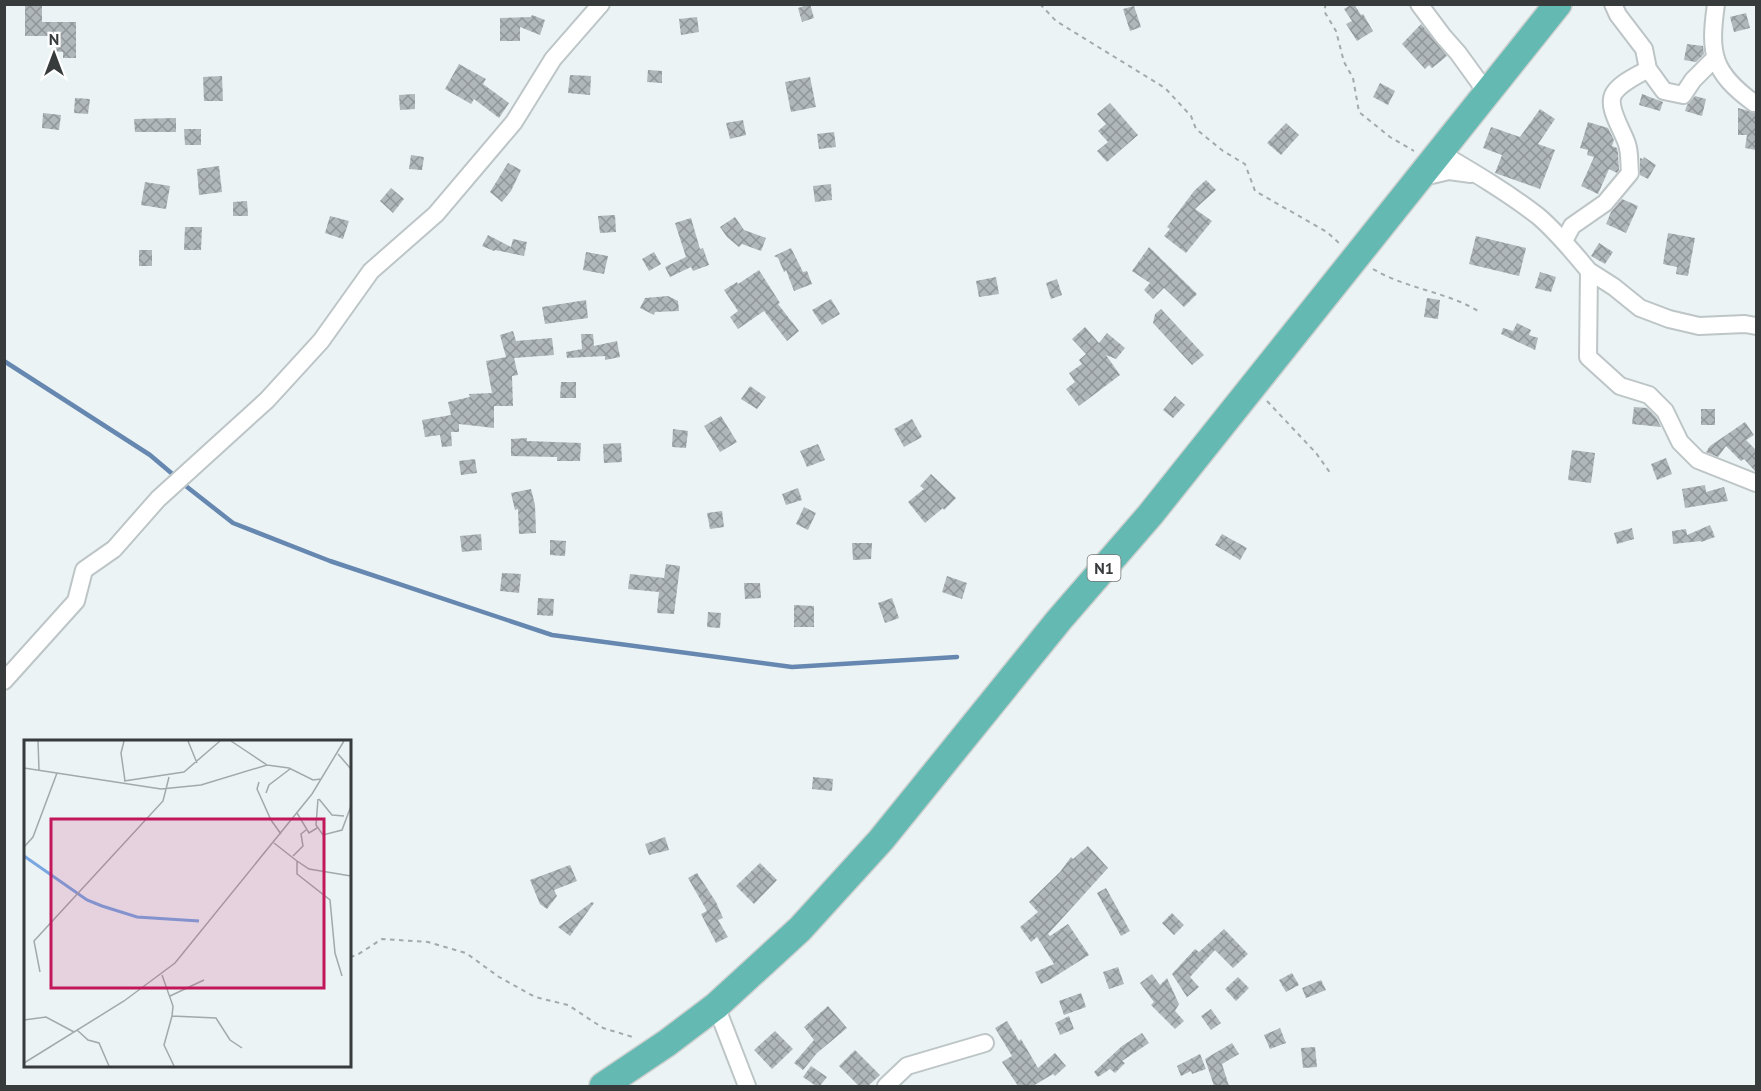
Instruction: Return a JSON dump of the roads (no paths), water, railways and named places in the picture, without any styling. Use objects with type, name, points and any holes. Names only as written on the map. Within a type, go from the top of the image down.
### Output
[{"type":"highway","name":"N1","points":[[603,1086],[667,1043],[716,1006],[800,929],[881,840],[1059,620],[1150,514],[1558,4]]},
{"type":"street","points":[[4,681],[76,601],[84,570],[114,549],[158,499],[267,400],[321,341],[371,271],[436,214],[514,122],[553,59],[600,4]]},
{"type":"street","points":[[1419,4],[1458,52],[1487,93]]},
{"type":"street","points":[[1613,4],[1618,15],[1644,50],[1648,69],[1664,91],[1683,95],[1693,80],[1715,58]]},
{"type":"street","points":[[1716,4],[1712,36],[1715,58],[1722,72],[1738,91],[1754,103],[1756,102]]},
{"type":"street","points":[[1564,241],[1572,226],[1605,203],[1630,173],[1629,147],[1612,111],[1612,96],[1621,85],[1648,69]]},
{"type":"street","points":[[1430,164],[1492,184]]},
{"type":"street","points":[[1430,164],[1449,171],[1466,172],[1492,184],[1539,217],[1564,241],[1589,271],[1640,308],[1669,320],[1699,326],[1745,324],[1756,326]]},
{"type":"street","points":[[1589,271],[1588,357],[1620,386],[1649,395],[1665,411],[1680,442],[1698,460],[1756,483]]},
{"type":"street","points":[[716,1006],[747,1086]]},
{"type":"street","points":[[886,1086],[908,1066],[985,1043]]},
{"type":"waterway","points":[[4,361],[150,455],[176,477]]},
{"type":"waterway","points":[[182,483],[233,523],[330,561],[552,635],[792,667],[957,657]]}]
